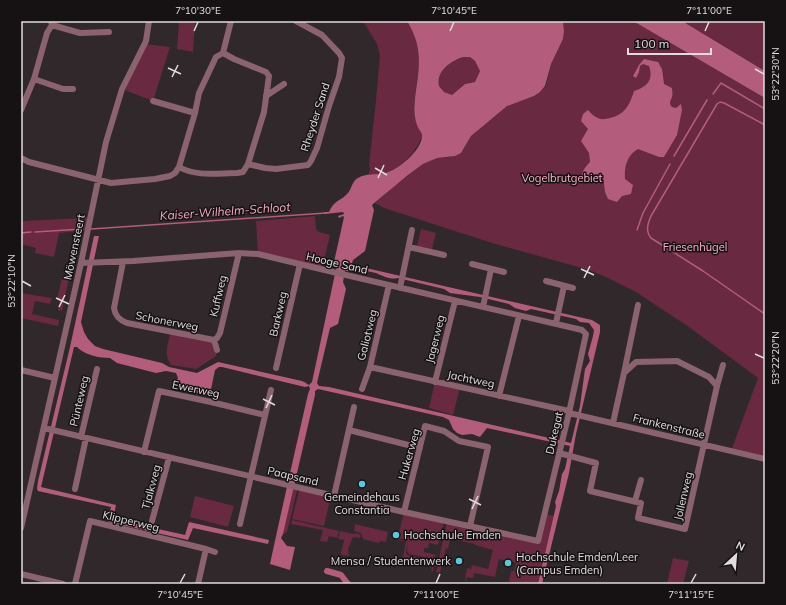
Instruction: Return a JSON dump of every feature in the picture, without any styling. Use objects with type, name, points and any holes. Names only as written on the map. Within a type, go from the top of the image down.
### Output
[{"type":"street","name":"Möwensteert","points":[[21,528],[22,520],[49,430],[55,378],[84,263],[106,142],[123,85],[146,41],[149,21]]},
{"type":"street","points":[[21,159],[115,183],[155,179],[175,174],[179,167],[195,113],[199,93],[216,57],[223,52],[231,21]]},
{"type":"street","name":"Rheyder Sand","points":[[248,164],[271,169],[304,166],[310,162],[317,148],[339,77],[342,58],[322,35],[296,21]]},
{"type":"street","points":[[21,110],[34,79],[51,23],[80,33],[109,32]]},
{"type":"street","points":[[179,167],[187,171],[197,173],[237,173],[243,172],[248,164],[264,112],[269,77],[268,74],[234,59],[223,52]]},
{"type":"street","points":[[34,79],[63,89],[73,90]]},
{"type":"street","points":[[266,96],[284,84]]},
{"type":"street","points":[[153,101],[195,113]]},
{"type":"street","points":[[400,288],[412,230]]},
{"type":"street","points":[[409,247],[444,255]]},
{"type":"street","name":"Hooge Sand","points":[[84,263],[123,262],[239,253],[258,254],[583,330]]},
{"type":"street","name":"Kuffweg","points":[[214,340],[220,333],[239,253]]},
{"type":"street","name":"Schonerweg","points":[[123,262],[114,308],[116,316],[119,319],[126,323],[214,340]]},
{"type":"street","name":"Barkweg","points":[[276,368],[300,264]]},
{"type":"street","points":[[472,264],[504,272]]},
{"type":"street","points":[[483,307],[491,269]]},
{"type":"street","points":[[546,281],[573,288]]},
{"type":"street","name":"Galiotweg","points":[[362,388],[370,367],[389,285]]},
{"type":"street","points":[[556,323],[564,286]]},
{"type":"street","name":"Jagerweg","points":[[435,382],[455,301]]},
{"type":"street","points":[[613,423],[638,305]]},
{"type":"street","points":[[499,396],[519,316]]},
{"type":"street","name":"Dukegat","points":[[538,541],[586,334],[583,330]]},
{"type":"street","points":[[214,340],[217,350]]},
{"type":"street","points":[[624,373],[636,362],[677,361],[709,377],[717,386]]},
{"type":"street","points":[[705,445],[717,386],[723,365]]},
{"type":"street","name":"Jachtweg","points":[[370,367],[569,412]]},
{"type":"street","name":"Pünteweg","points":[[75,489],[83,438],[97,369]]},
{"type":"street","points":[[21,370],[55,378]]},
{"type":"street","points":[[240,524],[271,390]]},
{"type":"street","name":"Ewerweg","points":[[144,452],[159,391],[265,415]]},
{"type":"street","points":[[334,496],[354,407]]},
{"type":"street","name":"Frankenstraße","points":[[569,412],[765,459]]},
{"type":"street","name":"Hukerweg","points":[[404,512],[425,426],[444,431],[459,441],[488,447],[470,526]]},
{"type":"street","name":"Paapsand","points":[[49,430],[404,512],[538,541]]},
{"type":"street","points":[[349,430],[420,448]]},
{"type":"street","name":"Jollenweg","points":[[641,480],[635,501],[641,503],[638,518],[686,529],[705,445]]},
{"type":"street","points":[[560,451],[570,456],[596,463],[590,490],[635,501]]},
{"type":"street","name":"Tjalkweg","points":[[152,521],[169,458]]},
{"type":"street","name":"Klipperweg","points":[[75,584],[90,521],[215,552]]},
{"type":"street","points":[[198,584],[206,549]]},
{"type":"street","points":[[21,574],[62,584]]},
{"type":"green space","points":[[179,21],[195,21],[193,52],[177,49]]},
{"type":"green space","points":[[363,21],[407,21],[414,33],[420,60],[414,104],[422,137],[413,153],[401,165],[386,173],[368,176],[370,170],[369,165],[380,55],[377,44]]},
{"type":"green space","points":[[563,21],[633,21],[765,98],[765,459],[731,451],[758,378],[689,327],[636,292],[589,270],[492,243],[384,208],[375,203],[423,164],[436,158],[450,157],[463,150],[471,136],[507,105],[534,96],[540,92],[546,86],[551,64],[563,39]]},
{"type":"green space","points":[[682,21],[765,21],[765,71]]},
{"type":"green space","points":[[145,44],[170,47],[153,101],[122,89]]},
{"type":"green space","points":[[463,57],[470,57],[475,61],[480,71],[475,82],[465,84],[452,95],[444,92],[439,86],[442,71],[449,64]]},
{"type":"green space","points":[[91,216],[88,230],[59,233],[54,257],[35,253],[36,248],[21,244],[21,221],[85,218]]},
{"type":"green space","points":[[315,216],[316,229],[319,232],[330,235],[322,269],[258,254],[256,221]]},
{"type":"green space","points":[[421,229],[436,233],[432,249],[417,246]]},
{"type":"green space","points":[[62,277],[69,278],[62,311],[58,310],[60,300],[57,300]]},
{"type":"green space","points":[[21,293],[52,298],[50,304],[35,301],[32,314],[59,320],[58,326],[21,318],[21,308],[23,302],[21,301]]},
{"type":"green space","points":[[171,331],[214,340],[217,350],[216,356],[196,369],[171,365],[167,357],[167,353]]},
{"type":"green space","points":[[435,382],[460,387],[453,415],[429,408]]},
{"type":"green space","points":[[294,486],[298,487],[287,532],[283,534]]},
{"type":"green space","points":[[300,487],[331,495],[324,526],[292,519]]},
{"type":"green space","points":[[195,496],[234,506],[228,527],[190,517]]},
{"type":"green space","points":[[404,512],[444,521],[438,545],[429,543],[428,548],[424,548],[424,552],[436,555],[434,559],[409,554],[407,551],[408,540],[392,537],[393,532],[399,533]]},
{"type":"green space","points":[[544,514],[554,516],[538,584],[510,584],[509,581],[511,571],[514,571],[516,563],[499,559],[495,577],[474,573],[473,578],[467,577],[466,581],[467,568],[471,569],[472,565],[488,569],[493,550],[452,539],[450,540],[448,549],[446,548],[440,573],[436,572],[447,522],[538,541]]},
{"type":"green space","points":[[292,520],[339,531],[337,538],[329,536],[327,542],[320,541],[323,530],[291,524]]},
{"type":"green space","points":[[355,524],[388,532],[386,542],[380,541],[379,543],[363,539],[361,533],[354,531]]},
{"type":"green space","points":[[340,531],[361,535],[360,538],[353,537],[348,549],[349,556],[342,555],[341,553],[344,540],[338,539]]},
{"type":"green space","points":[[397,539],[408,541],[406,552],[407,555],[434,561],[433,572],[431,571],[432,566],[429,566],[430,561],[423,559],[423,561],[420,562],[403,558],[406,541]]},
{"type":"green space","points":[[673,558],[689,561],[683,584],[667,584]]},
{"type":"shaded area","points":[[407,21],[563,21],[563,39],[551,64],[545,86],[540,92],[534,96],[507,106],[471,136],[461,153],[455,156],[437,158],[423,164],[373,204],[374,210],[365,251],[353,260],[352,263],[353,265],[592,320],[600,325],[600,332],[576,434],[569,473],[542,584],[538,584],[556,506],[555,502],[570,446],[487,428],[480,437],[472,434],[462,435],[457,433],[453,429],[449,420],[443,417],[318,389],[315,391],[281,538],[287,546],[295,547],[290,570],[270,564],[310,389],[309,386],[305,387],[222,367],[215,370],[210,394],[204,395],[178,389],[175,384],[178,378],[176,373],[166,371],[156,373],[117,363],[110,358],[92,356],[77,347],[74,347],[41,487],[116,505],[113,519],[185,535],[189,522],[269,540],[268,544],[193,528],[188,540],[108,522],[111,507],[38,491],[38,481],[70,347],[94,236],[99,236],[81,322],[88,339],[95,346],[162,363],[169,367],[197,373],[218,362],[302,381],[309,385],[312,382],[336,269],[334,262],[344,217],[339,218],[338,216],[344,214],[343,212],[325,214],[324,212],[329,212],[336,203],[348,193],[356,179],[364,175],[385,173],[396,168],[414,153],[421,141],[422,135],[416,122],[414,108],[419,58],[416,40]],"holes":[[[463,57],[470,57],[475,61],[480,71],[475,82],[465,84],[452,95],[444,92],[439,86],[442,71],[449,64]],[[352,268],[376,273],[389,278],[398,278],[444,289],[450,293],[480,297],[509,304],[515,308],[526,311],[531,309],[589,323],[594,330],[588,354],[590,361],[585,369],[580,406],[571,443],[329,387],[319,386],[317,383],[330,328],[338,324],[346,289],[343,282],[345,271]]]},
{"type":"shaded area","points":[[633,21],[682,21],[765,71],[765,98]]},
{"type":"shaded area","points":[[644,59],[658,62],[662,69],[664,84],[672,88],[670,103],[672,107],[676,108],[681,104],[682,110],[677,135],[664,157],[659,157],[638,149],[631,155],[626,166],[625,179],[633,185],[631,194],[622,196],[617,202],[608,199],[605,192],[603,176],[595,174],[581,180],[586,166],[590,162],[589,153],[581,141],[588,129],[581,121],[583,114],[588,110],[595,117],[600,119],[615,117],[623,112],[629,104],[634,91],[646,85],[650,79],[651,75],[649,66],[643,64],[640,66],[636,78],[633,76]]},
{"type":"waterway","points":[[713,94],[721,83],[765,109]]},
{"type":"waterway","points":[[674,156],[707,100]]},
{"type":"waterway","points":[[765,125],[724,103],[720,102],[717,104],[651,216],[648,224],[648,233],[651,238],[703,271],[765,314]]},
{"type":"waterway","points":[[637,230],[643,213],[670,164]]},
{"type":"waterway","name":"Kaiser-Wilhelm-Schloot","points":[[91,229],[326,213]]},
{"type":"waterway","name":"Kaiser-Wilhelm-Schloot","points":[[35,232],[82,229]]},
{"type":"waterway","name":"Kaiser-Wilhelm-Schloot","points":[[21,233],[31,232]]},
{"type":"waterway","points":[[327,571],[341,575],[348,584]]},
{"type":"place","name":"Gemeindehaus Constantia","points":[[362,484]]},
{"type":"place","name":"Hochschule Emden","points":[[396,535]]},
{"type":"place","name":"Mensa / Studentenwerk","points":[[459,561]]},
{"type":"place","name":"Hochschule Emden/Leer (Campus Emden)","points":[[508,563]]},
{"type":"park label","name":"Vogelbrutgebiet","points":[[562,178]]},
{"type":"park label","name":"Friesenhügel","points":[[695,247]]}]
